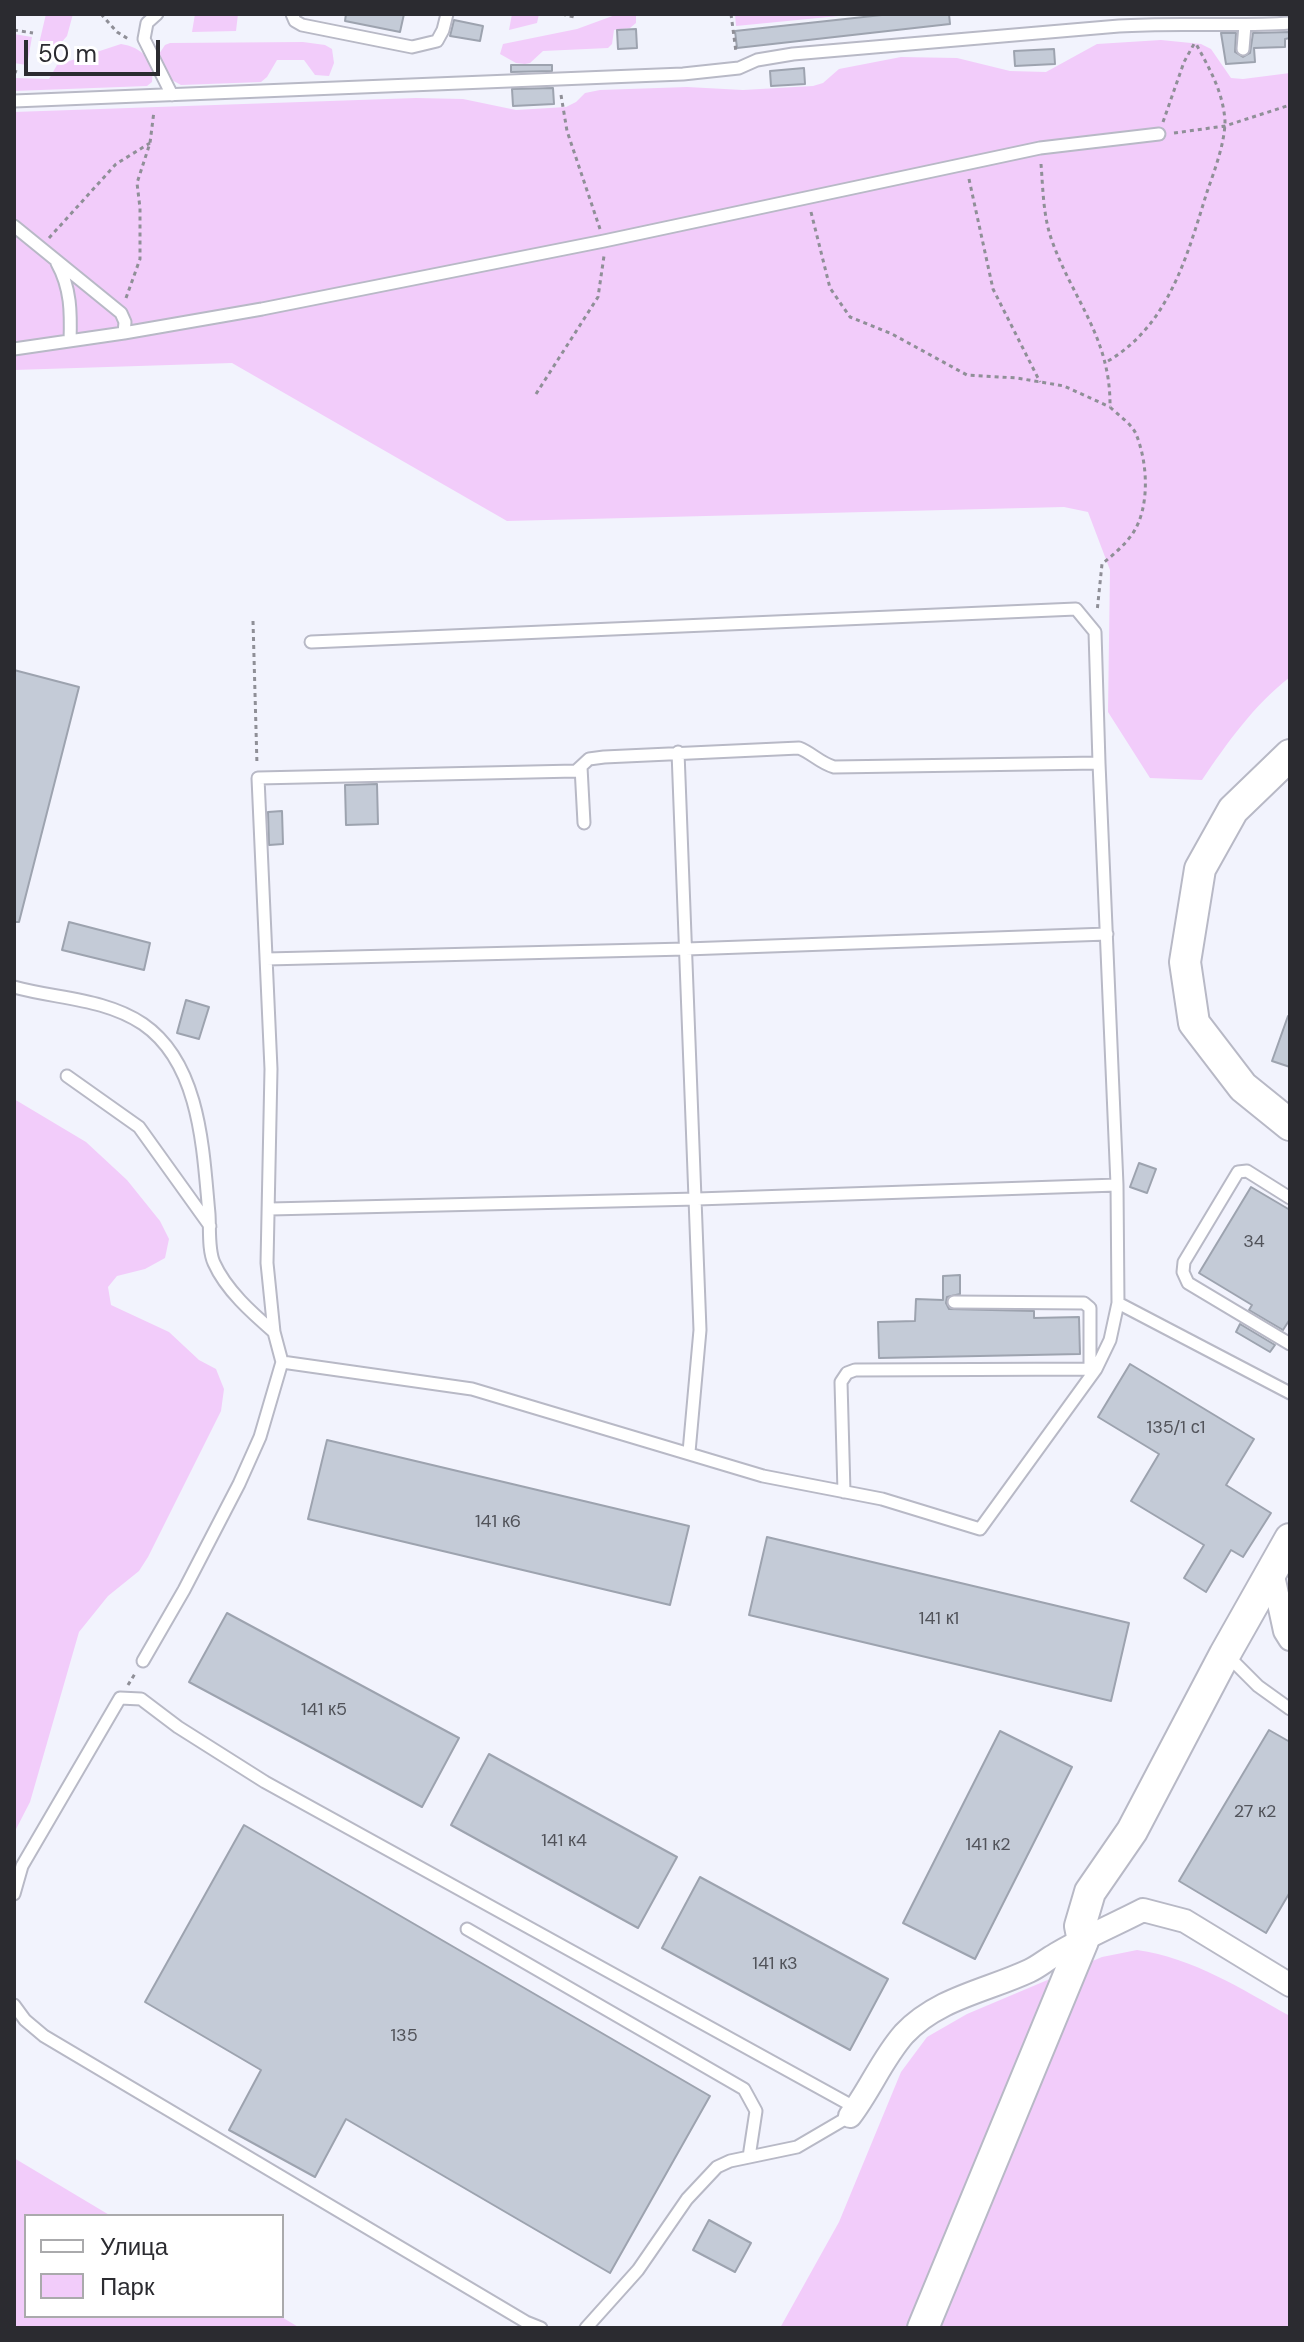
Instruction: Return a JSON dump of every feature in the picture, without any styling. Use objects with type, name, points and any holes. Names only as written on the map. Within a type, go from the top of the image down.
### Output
[{"type":"main road","points":[[1290,755],[1233,810],[1200,869],[1185,962],[1194,1023],[1243,1087],[1290,1125]]},
{"type":"main road","points":[[923,2328],[1083,1941],[1080,1926],[1090,1892],[1132,1831],[1225,1654],[1290,1539]]},
{"type":"street","points":[[1272,1571],[1285,1631],[1290,1639]]},
{"type":"street","points":[[853,2112],[887,2056],[906,2032],[929,2013],[962,1995],[996,1986],[1033,1969],[1143,1910],[1185,1921],[1290,1985]]},
{"type":"lane","points":[[157,14],[144,31],[145,44],[172,95]]},
{"type":"lane","points":[[292,14],[295,21],[302,25],[412,47],[437,41],[447,14]]},
{"type":"lane","points":[[14,101],[675,74],[739,68],[757,60],[793,54],[1159,23],[1290,23]]},
{"type":"lane","points":[[1243,49],[1245,25]]},
{"type":"lane","points":[[14,349],[278,306],[1040,148],[1159,134]]},
{"type":"lane","points":[[14,226],[121,313],[125,322],[124,333]]},
{"type":"lane","points":[[55,258],[67,281],[70,341]]},
{"type":"lane","points":[[282,1362],[472,1389],[772,1478],[882,1499],[980,1529],[1093,1369],[1110,1340],[1118,1303],[1117,1185],[1095,632],[1076,609],[311,642]]},
{"type":"lane","points":[[143,1661],[239,1484],[260,1437],[282,1362],[274,1332],[267,1263],[271,1069],[258,778],[576,771],[589,759],[604,757],[799,748],[834,767],[1099,763]]},
{"type":"lane","points":[[678,752],[700,1330],[689,1452]]},
{"type":"lane","points":[[581,767],[584,823]]},
{"type":"lane","points":[[266,959],[686,949],[1107,934]]},
{"type":"lane","points":[[14,987],[71,997],[110,1008],[142,1024],[167,1046],[184,1075],[194,1107],[203,1154],[213,1261],[247,1308],[274,1332]]},
{"type":"lane","points":[[67,1076],[139,1127],[210,1227]]},
{"type":"lane","points":[[1290,1198],[1247,1171],[1238,1172],[1184,1262],[1183,1272],[1188,1283],[1290,1344]]},
{"type":"lane","points":[[270,1209],[1117,1185]]},
{"type":"lane","points":[[954,1302],[1084,1303],[1090,1308],[1093,1369]]},
{"type":"lane","points":[[1118,1303],[1290,1393]]},
{"type":"lane","points":[[844,1492],[841,1382],[847,1373],[855,1370],[1093,1369]]},
{"type":"lane","points":[[1225,1654],[1258,1686],[1290,1709]]},
{"type":"lane","points":[[14,1894],[22,1866],[120,1698],[141,1699],[178,1727],[265,1782],[853,2112],[797,2147],[730,2161],[717,2167],[687,2199],[638,2270],[586,2328]]},
{"type":"lane","points":[[467,1929],[744,2089],[756,2111],[749,2157]]},
{"type":"lane","points":[[14,2005],[25,2020],[44,2036],[526,2322],[541,2328]]},
{"type":"path","points":[[101,14],[124,37],[145,44]]},
{"type":"path","points":[[562,14],[574,17]]},
{"type":"path","points":[[731,14],[734,41]]},
{"type":"path","points":[[1207,24],[1184,62],[1159,134],[1225,126],[1290,105]]},
{"type":"path","points":[[14,30],[33,33]]},
{"type":"path","points":[[1107,362],[1127,350],[1148,329],[1174,288],[1211,180],[1225,126],[1223,99],[1195,42]]},
{"type":"path","points":[[121,313],[140,259],[137,183],[150,143],[155,95]]},
{"type":"path","points":[[41,247],[116,164],[150,143]]},
{"type":"path","points":[[1040,148],[1045,215],[1051,239],[1094,327],[1107,362],[1110,407]]},
{"type":"path","points":[[966,164],[993,289],[1041,382]]},
{"type":"path","points":[[807,198],[830,288],[850,317],[892,334],[967,375],[1064,386],[1110,407],[1135,432],[1144,466],[1145,501],[1134,531],[1102,564],[1095,632]]},
{"type":"path","points":[[253,621],[258,778]]},
{"type":"path","points":[[120,1698],[143,1661]]},
{"type":"green space","points":[[46,14],[73,14],[67,36],[49,57],[39,55],[38,48]]},
{"type":"green space","points":[[195,14],[238,14],[236,31],[192,32]]},
{"type":"green space","points":[[512,14],[539,14],[537,23],[509,30]]},
{"type":"green space","points":[[618,14],[636,14],[636,23],[630,28],[614,30],[612,44],[608,48],[543,51],[525,64],[516,63],[500,54],[503,44],[577,29]]},
{"type":"green space","points":[[735,14],[859,14],[736,26]]},
{"type":"green space","points":[[14,34],[32,37],[27,65],[14,63]]},
{"type":"green space","points":[[1161,40],[1201,44],[1211,49],[1231,78],[1290,73],[1290,677],[1253,712],[1202,780],[1150,778],[1108,712],[1110,570],[1088,512],[1064,507],[507,521],[232,363],[14,370],[14,112],[416,98],[463,99],[516,110],[566,107],[585,93],[600,90],[687,87],[743,90],[813,86],[823,83],[839,69],[901,57],[957,58],[1010,71],[1046,72],[1097,44]]},
{"type":"green space","points":[[303,42],[332,49],[334,63],[329,76],[315,75],[304,60],[277,60],[261,82],[181,85],[170,79],[159,54],[170,43]]},
{"type":"green space","points":[[121,44],[135,48],[149,61],[152,82],[147,86],[14,91],[14,78],[49,79],[57,65]]},
{"type":"green space","points":[[14,1099],[86,1142],[127,1180],[160,1221],[169,1239],[165,1258],[145,1269],[117,1276],[108,1287],[111,1305],[169,1332],[199,1360],[216,1369],[224,1389],[221,1411],[148,1557],[139,1571],[108,1596],[79,1632],[30,1802],[14,1833]]},
{"type":"green space","points":[[1137,1950],[1198,1967],[1290,2016],[1290,2328],[780,2328],[839,2222],[901,2072],[927,2037],[967,2014],[1102,1957]]},
{"type":"green space","points":[[14,2158],[108,2214],[24,2214],[24,2318],[283,2318],[300,2328],[14,2328]]},
{"type":"building","points":[[346,14],[404,14],[400,32],[345,21]]},
{"type":"building","points":[[891,14],[949,14],[950,24],[737,48],[735,31]]},
{"type":"building","points":[[454,20],[483,26],[480,41],[450,36]]},
{"type":"building","points":[[636,29],[637,48],[618,49],[617,30]]},
{"type":"building","points":[[1290,32],[1290,38],[1285,39],[1285,47],[1254,48],[1255,62],[1226,64],[1221,33],[1236,33],[1235,52],[1243,57],[1250,53],[1253,33]]},
{"type":"building","points":[[1054,49],[1055,64],[1015,66],[1014,51]]},
{"type":"building","points":[[511,65],[552,65],[552,71],[511,72]]},
{"type":"building","points":[[804,68],[805,84],[771,86],[770,71]]},
{"type":"building","points":[[553,88],[554,104],[513,106],[512,89]]},
{"type":"building","points":[[14,670],[79,687],[19,922],[14,922]]},
{"type":"building","points":[[377,784],[378,824],[346,825],[345,785]]},
{"type":"building","points":[[282,811],[283,844],[269,845],[268,812]]},
{"type":"building","points":[[69,922],[150,943],[144,970],[62,950]]},
{"type":"building","points":[[186,1000],[209,1007],[199,1039],[177,1033]]},
{"type":"building","points":[[1290,1016],[1290,1067],[1272,1061]]},
{"type":"building","points":[[1139,1163],[1156,1169],[1147,1193],[1130,1187]]},
{"type":"building","points":[[1251,1187],[1290,1210],[1290,1319],[1283,1330],[1249,1310],[1252,1305],[1199,1273]]},
{"type":"building","points":[[960,1275],[960,1294],[947,1297],[949,1309],[1034,1311],[1034,1318],[1079,1317],[1080,1354],[879,1358],[878,1322],[915,1321],[916,1299],[943,1300],[943,1276]]},
{"type":"building","points":[[1240,1324],[1275,1345],[1270,1352],[1236,1332]]},
{"type":"building","points":[[1130,1364],[1254,1439],[1226,1485],[1271,1513],[1243,1557],[1231,1550],[1206,1592],[1184,1578],[1204,1545],[1131,1501],[1159,1454],[1098,1417]]},
{"type":"building","points":[[327,1440],[689,1526],[670,1605],[308,1519]]},
{"type":"building","points":[[767,1537],[1129,1623],[1111,1701],[749,1615]]},
{"type":"building","points":[[227,1613],[459,1738],[422,1807],[189,1682]]},
{"type":"building","points":[[1269,1730],[1290,1742],[1290,1892],[1266,1933],[1179,1881]]},
{"type":"building","points":[[1000,1731],[1072,1767],[975,1959],[903,1923]]},
{"type":"building","points":[[489,1754],[677,1857],[638,1928],[451,1825]]},
{"type":"building","points":[[244,1825],[710,2096],[610,2273],[346,2119],[315,2177],[229,2130],[261,2070],[145,2002]]},
{"type":"building","points":[[700,1877],[888,1979],[850,2050],[662,1948]]},
{"type":"building","points":[[709,2220],[751,2243],[735,2272],[693,2250]]}]
